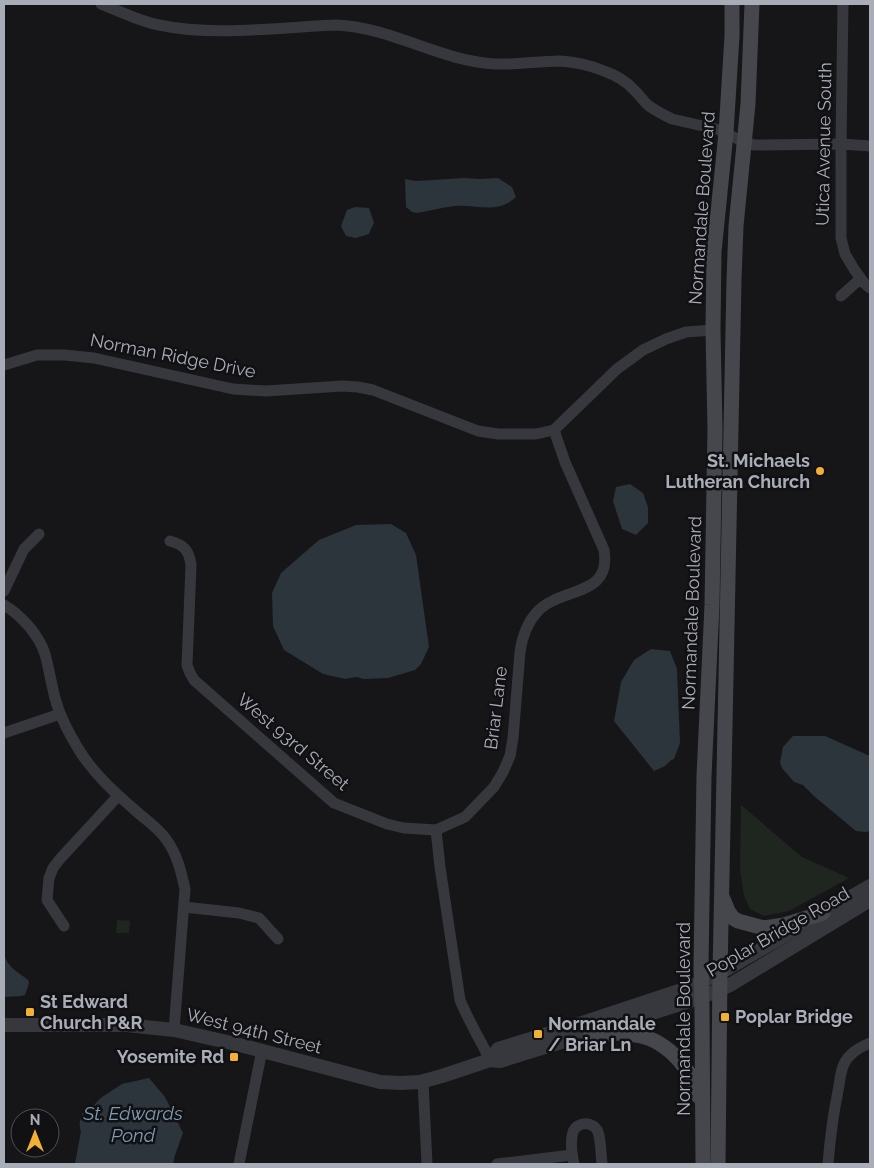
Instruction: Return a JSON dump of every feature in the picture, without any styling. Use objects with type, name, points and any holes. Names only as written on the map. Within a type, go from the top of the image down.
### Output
[{"type":"main road","name":"Normandale Boulevard","points":[[703,1164],[701,966],[704,785],[712,605],[715,429],[714,252],[726,132],[732,4]]},
{"type":"main road","name":"Normandale Boulevard","points":[[718,1164],[734,280],[736,226],[745,143],[750,68],[752,4]]},
{"type":"main road","points":[[722,898],[728,911],[738,921],[764,928],[784,925],[823,913]]},
{"type":"main road","points":[[589,1027],[651,1038],[663,1045],[681,1062],[693,1080],[703,1118]]},
{"type":"street","points":[[101,4],[157,25],[185,29],[213,31],[349,25],[470,61],[494,64],[558,61],[580,63],[606,71],[620,78],[633,88],[648,105],[664,116],[726,132],[745,143],[755,145],[841,144],[870,146]]},
{"type":"street","name":"Utica Avenue South","points":[[843,4],[841,238],[845,254],[860,279],[870,288]]},
{"type":"street","points":[[841,296],[860,279]]},
{"type":"street","points":[[554,430],[617,370],[643,350],[686,332],[713,330]]},
{"type":"street","name":"Norman Ridge Drive","points":[[4,364],[37,355],[65,355],[94,358],[232,389],[266,391],[342,386],[358,387],[373,390],[478,431],[498,434],[536,434],[554,430]]},
{"type":"street","name":"Briar Lane","points":[[436,830],[465,817],[494,787],[503,772],[510,756],[520,652],[522,638],[528,625],[536,613],[547,604],[592,585],[600,578],[604,570],[606,560],[604,550],[565,462],[554,430]]},
{"type":"street","points":[[4,591],[24,549],[39,534]]},
{"type":"street","name":"West 93rd Street","points":[[170,541],[186,549],[190,557],[187,665],[194,680],[334,804],[387,824],[404,828],[436,830]]},
{"type":"street","points":[[4,605],[24,620],[44,651],[60,714],[65,726],[86,759],[97,775],[166,839],[175,854],[185,889],[174,1030]]},
{"type":"street","points":[[4,733],[60,714]]},
{"type":"street","points":[[64,926],[47,900],[49,878],[59,860],[118,796]]},
{"type":"street","points":[[436,830],[460,1000],[490,1060]]},
{"type":"street","name":"Poplar Bridge Road","points":[[702,989],[720,973],[870,886]]},
{"type":"street","name":"Poplar Bridge Road","points":[[589,1027],[702,989],[720,989],[870,900]]},
{"type":"street","points":[[184,907],[239,913],[259,918],[278,939]]},
{"type":"street","name":"West 94th Street","points":[[4,1025],[126,1025],[174,1030],[262,1050],[380,1082],[401,1083],[423,1081],[490,1060],[500,1061],[589,1027]]},
{"type":"street","points":[[828,1164],[830,1133],[844,1064],[852,1053],[861,1046],[870,1043]]},
{"type":"street","points":[[239,1164],[262,1050]]},
{"type":"street","points":[[423,1081],[427,1164]]},
{"type":"street","points":[[497,1164],[573,1160],[573,1133],[579,1125],[584,1124],[589,1124],[598,1132],[602,1164]]},
{"type":"shaded area","points":[[741,805],[802,857],[849,878],[789,911],[764,916],[750,909],[744,896],[740,869]]},
{"type":"shaded area","points":[[117,920],[130,921],[129,933],[116,933]]},
{"type":"water","points":[[498,178],[512,187],[516,197],[502,206],[487,208],[455,206],[417,213],[412,212],[406,207],[405,179],[416,181]]},
{"type":"water","points":[[355,207],[369,208],[374,223],[369,234],[356,238],[346,236],[341,226],[347,210]]},
{"type":"water","points":[[630,484],[643,493],[648,507],[648,523],[636,535],[622,529],[613,501],[616,487]]},
{"type":"water","points":[[391,524],[406,533],[416,555],[429,647],[421,664],[415,670],[388,678],[364,679],[356,677],[345,679],[323,674],[284,650],[273,626],[272,593],[281,573],[319,540],[356,525]]},
{"type":"water","points":[[651,649],[670,651],[677,669],[680,743],[674,759],[654,771],[614,721],[621,682],[634,660]]},
{"type":"water","points":[[793,736],[825,736],[870,756],[870,831],[856,831],[803,785],[794,782],[782,768],[780,762],[783,747]]},
{"type":"water","points":[[4,954],[10,966],[28,980],[29,983],[25,995],[4,997]]},
{"type":"water","name":"St. Edwards Pond","points":[[149,1078],[165,1097],[183,1133],[173,1164],[75,1164],[81,1131],[80,1121],[85,1106],[94,1105],[102,1097],[122,1084]]},
{"type":"place","name":"St. Michaels Lutheran Church","points":[[820,471]]},
{"type":"place","name":"St Edward Church P&R","points":[[30,1012]]},
{"type":"place","name":"Poplar Bridge","points":[[725,1017]]},
{"type":"place","name":"Normandale / Briar Ln","points":[[538,1034]]},
{"type":"place","name":"Yosemite Rd","points":[[234,1057]]}]
